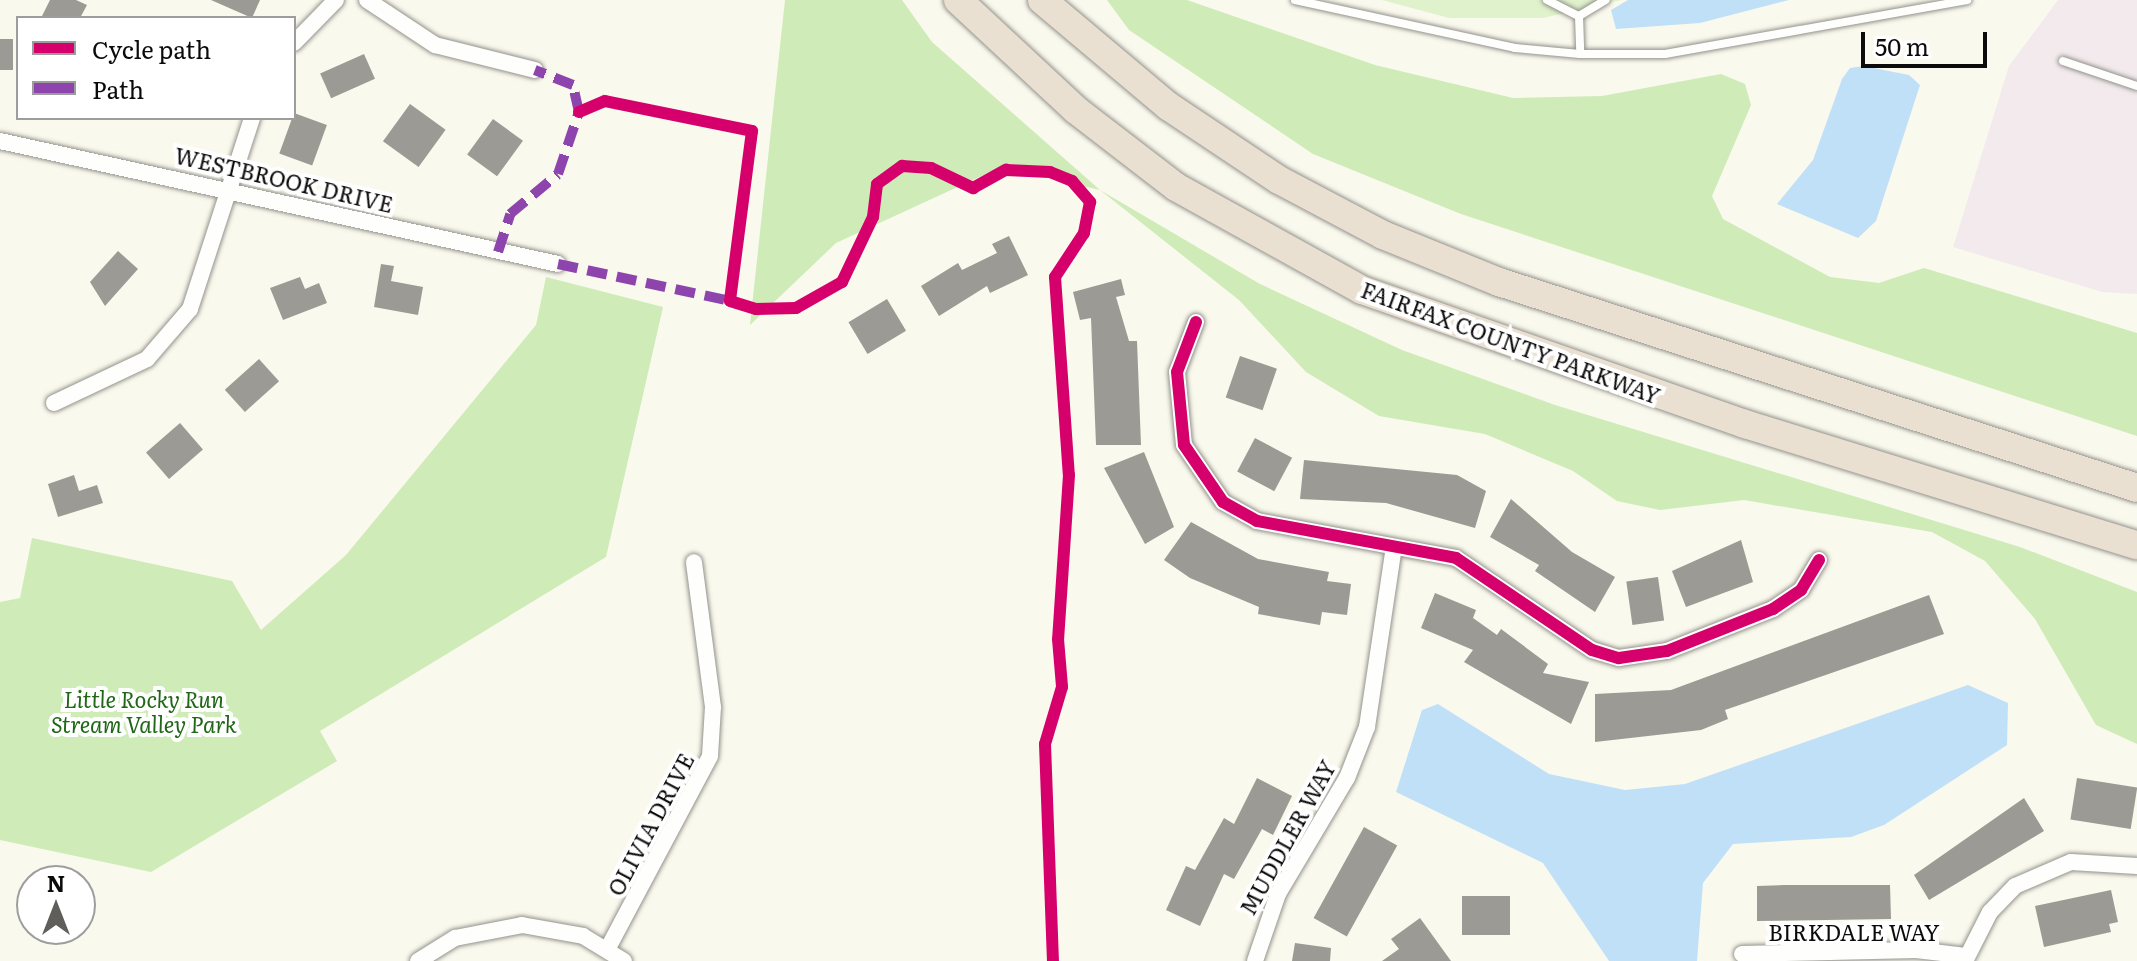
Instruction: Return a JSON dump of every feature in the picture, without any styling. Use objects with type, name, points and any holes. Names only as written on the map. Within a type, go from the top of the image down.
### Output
[{"type":"highway","name":"FAIRFAX COUNTY PARKWAY","points":[[958,0],[1076,110],[1176,187],[1362,290],[1745,424],[2137,545]]},
{"type":"highway","points":[[1042,0],[1168,106],[1279,180],[1383,235],[1499,282],[2137,488]]},
{"type":"street","points":[[296,41],[336,0]]},
{"type":"street","points":[[367,0],[435,45],[535,70]]},
{"type":"street","points":[[54,403],[114,380],[169,338],[204,282],[251,120]]},
{"type":"street","name":"WESTBROOK DRIVE","points":[[0,141],[231,188],[558,264]]},
{"type":"street","points":[[1196,322],[1181,349],[1177,415],[1199,473],[1223,502],[1292,532],[1456,558],[1592,650],[1619,658],[1667,651],[1773,609],[1801,590],[1819,560]]},
{"type":"street","name":"MUDDLER WAY","points":[[1255,961],[1278,894],[1347,778],[1367,727],[1394,547]]},
{"type":"street","name":"OLIVIA DRIVE","points":[[608,948],[710,756],[703,621],[694,562]]},
{"type":"street","points":[[1966,959],[1990,912],[2015,886],[2046,869],[2099,860],[2137,866]]},
{"type":"street","points":[[418,961],[455,938],[503,926],[561,929],[608,948],[624,961]]},
{"type":"street","name":"BIRKDALE WAY","points":[[1742,954],[1916,950],[1966,959]]},
{"type":"lane","points":[[1295,0],[1515,48],[1580,54],[1665,54],[1926,3],[1967,0]]},
{"type":"lane","points":[[1547,0],[1579,16]]},
{"type":"lane","points":[[1579,16],[1606,0]]},
{"type":"lane","points":[[1579,16],[1580,54]]},
{"type":"lane","points":[[2063,61],[2137,86]]},
{"type":"shaded area","points":[[2058,0],[2137,0],[2137,294],[2102,292],[1953,247],[2009,66]]},
{"type":"green space","points":[[785,0],[902,0],[932,42],[1100,190],[1001,167],[836,243],[750,325]]},
{"type":"green space","points":[[1107,0],[1187,0],[1375,65],[1513,98],[1602,96],[1721,74],[1745,84],[1751,105],[1712,196],[1723,219],[1830,277],[1879,283],[1924,268],[2137,333],[2137,436],[1461,214],[1313,154],[1129,30]]},
{"type":"green space","points":[[1382,0],[1621,0],[1543,18],[1449,18]]},
{"type":"green space","points":[[1100,190],[1260,284],[1402,350],[1555,405],[2020,547],[2137,592],[2137,744],[2096,725],[2035,619],[1985,561],[1932,532],[1744,500],[1660,510],[1617,501],[1573,471],[1485,434],[1379,416],[1306,372],[1239,300]]},
{"type":"green space","name":"Little Rocky Run Stream Valley Park","points":[[546,277],[663,307],[606,557],[320,731],[337,761],[151,872],[0,840],[0,602],[20,598],[32,538],[232,581],[261,630],[346,555],[536,325]]},
{"type":"water","points":[[1628,0],[1789,0],[1700,23],[1616,29],[1611,10]]},
{"type":"water","points":[[1864,66],[1909,75],[1920,85],[1876,221],[1858,238],[1777,204],[1813,160],[1842,79],[1850,68]]},
{"type":"water","points":[[1968,685],[2008,703],[2007,745],[1884,825],[1851,837],[1733,844],[1703,883],[1697,961],[1609,961],[1543,863],[1396,792],[1422,710],[1438,704],[1549,774],[1625,790],[1685,784]]},
{"type":"building","points":[[50,0],[76,0],[87,5],[81,16],[42,16]]},
{"type":"building","points":[[211,0],[260,0],[253,16]]},
{"type":"building","points":[[0,39],[13,39],[13,70],[0,70]]},
{"type":"building","points":[[364,54],[375,79],[331,98],[320,74]]},
{"type":"building","points":[[410,104],[446,130],[419,167],[383,141]]},
{"type":"building","points":[[296,114],[327,125],[312,165],[279,153],[291,120],[296,120]]},
{"type":"building","points":[[493,119],[523,141],[497,176],[467,155]]},
{"type":"building","points":[[1009,236],[1028,275],[990,293],[987,286],[939,316],[921,286],[958,263],[962,270],[997,253],[992,244]]},
{"type":"building","points":[[118,251],[138,269],[105,306],[90,282]]},
{"type":"building","points":[[381,264],[394,266],[391,281],[423,287],[418,315],[374,307]]},
{"type":"building","points":[[300,277],[305,289],[319,283],[327,303],[283,320],[270,288]]},
{"type":"building","points":[[1121,279],[1125,295],[1116,297],[1129,341],[1137,341],[1141,445],[1096,445],[1091,318],[1080,320],[1073,292]]},
{"type":"building","points":[[887,299],[906,331],[867,354],[848,322]]},
{"type":"building","points":[[1240,356],[1277,369],[1263,410],[1226,398]]},
{"type":"building","points":[[259,359],[279,381],[245,412],[225,390]]},
{"type":"building","points":[[180,423],[203,449],[169,479],[146,453]]},
{"type":"building","points":[[1255,438],[1292,458],[1274,491],[1237,472]]},
{"type":"building","points":[[1144,452],[1174,527],[1145,544],[1104,468]]},
{"type":"building","points":[[1304,460],[1457,475],[1486,491],[1475,528],[1386,503],[1300,499]]},
{"type":"building","points":[[74,475],[79,491],[97,485],[103,503],[58,517],[48,484]]},
{"type":"building","points":[[1511,499],[1572,552],[1615,577],[1595,612],[1535,571],[1539,565],[1490,537]]},
{"type":"building","points":[[1191,522],[1258,559],[1329,572],[1327,581],[1351,584],[1347,615],[1322,612],[1320,625],[1258,614],[1259,607],[1190,578],[1164,560]]},
{"type":"building","points":[[1741,540],[1753,582],[1686,607],[1672,571]]},
{"type":"building","points":[[1658,577],[1664,621],[1632,625],[1626,581]]},
{"type":"building","points":[[1435,593],[1476,610],[1473,618],[1497,635],[1501,629],[1548,664],[1543,673],[1589,682],[1571,724],[1464,662],[1473,650],[1421,628]]},
{"type":"building","points":[[1929,595],[1944,634],[1725,710],[1728,719],[1701,730],[1595,742],[1595,694],[1671,690]]},
{"type":"building","points":[[1257,778],[1292,796],[1273,835],[1262,829],[1234,879],[1224,874],[1200,926],[1166,910],[1186,866],[1195,870],[1224,818],[1234,824]]},
{"type":"building","points":[[2077,778],[2137,788],[2131,829],[2070,819]]},
{"type":"building","points":[[2024,798],[2044,831],[1929,900],[1914,875]]},
{"type":"building","points":[[1364,827],[1397,845],[1347,936],[1314,918]]},
{"type":"building","points":[[1890,885],[1891,919],[1757,921],[1757,886]]},
{"type":"building","points":[[2111,890],[2118,922],[2109,924],[2111,932],[2044,947],[2035,906]]},
{"type":"building","points":[[1462,896],[1510,896],[1510,935],[1462,935]]},
{"type":"building","points":[[1420,918],[1451,961],[1382,961],[1399,949],[1391,939]]},
{"type":"building","points":[[1295,943],[1331,948],[1330,961],[1292,961]]},
{"type":"marked path","points":[[498,252],[510,214],[558,174],[579,112],[573,85],[535,70]]},
{"type":"marked path","points":[[558,264],[730,301]]},
{"type":"cycle path","points":[[579,112],[605,101],[752,131],[730,301],[756,309],[796,308],[842,282],[873,217],[877,184],[902,166],[931,168],[973,188],[1006,170],[1050,172],[1072,181],[1090,202],[1084,233],[1055,277],[1069,475],[1058,639],[1062,687],[1045,744],[1053,961]]},
{"type":"cycle path","points":[[1196,322],[1177,372],[1184,445],[1223,502],[1257,521],[1456,558],[1592,650],[1619,658],[1667,651],[1773,609],[1801,590],[1819,560]]}]
